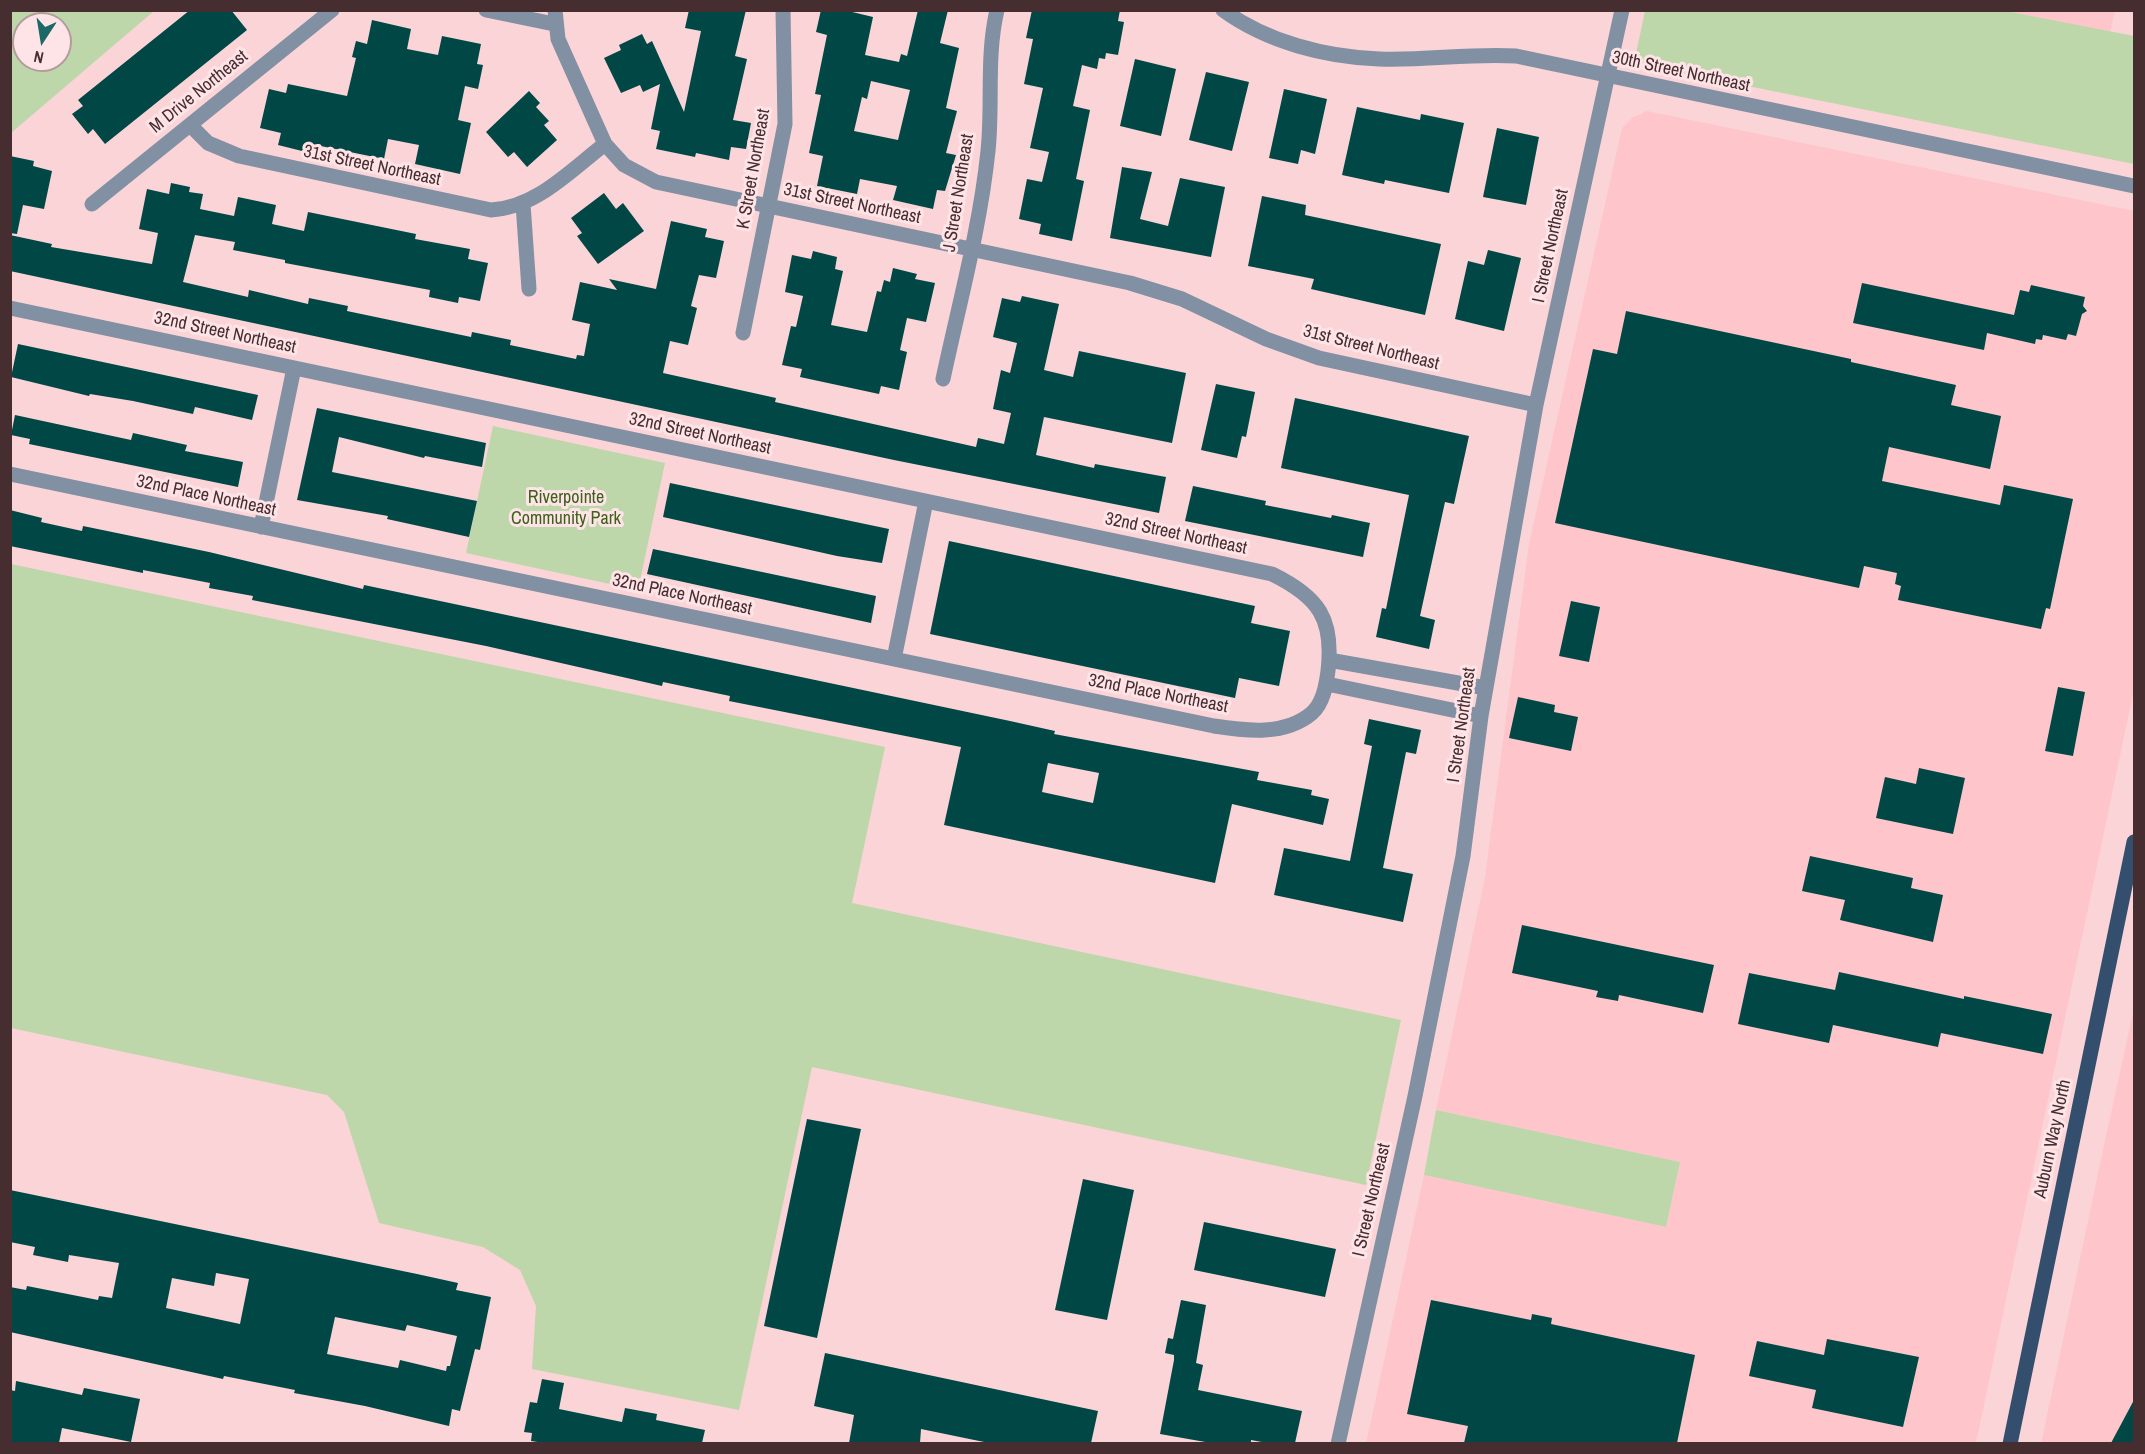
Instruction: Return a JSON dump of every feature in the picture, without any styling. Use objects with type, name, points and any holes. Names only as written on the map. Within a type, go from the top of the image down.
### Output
[{"type":"main road","name":"Auburn Way North","points":[[2010,1443],[2134,842]]},
{"type":"street","name":"M Drive Northeast","points":[[92,204],[332,10]]},
{"type":"street","points":[[486,10],[554,17],[562,50],[605,144]]},
{"type":"street","name":"K Street Northeast","points":[[743,333],[785,124],[783,10]]},
{"type":"street","name":"J Street Northeast","points":[[943,379],[971,249],[988,153],[990,49],[997,10]]},
{"type":"street","name":"30th Street Northeast","points":[[1223,10],[1239,22],[1267,35],[1306,48],[1378,59],[1482,54],[1516,56],[2134,186]]},
{"type":"street","name":"I Street Northeast","points":[[1338,1443],[1415,1096],[1463,856],[1481,716],[1536,405],[1622,10]]},
{"type":"street","name":"31st Street Northeast","points":[[189,125],[213,146],[253,160],[481,209],[502,210],[523,204],[605,144],[624,165],[649,180],[1093,274],[1160,291],[1290,349],[1347,366],[1536,405]]},
{"type":"street","points":[[523,204],[529,289]]},
{"type":"street","name":"32nd Street Northeast","points":[[10,308],[1272,574],[1285,580],[1316,606],[1328,628],[1331,644],[1327,684]]},
{"type":"street","points":[[261,527],[294,368]]},
{"type":"street","name":"32nd Place Northeast","points":[[10,474],[1244,730],[1263,731],[1302,720],[1313,712],[1327,684]]},
{"type":"street","points":[[894,659],[926,501]]},
{"type":"street","points":[[1329,660],[1486,688]]},
{"type":"street","points":[[1327,684],[1481,716]]},
{"type":"shaded area","points":[[2006,11],[2115,11],[2110,32]]},
{"type":"shaded area","points":[[1647,111],[2134,211],[2134,689],[1976,1443],[1366,1444],[1424,1175],[1666,1227],[1680,1162],[1436,1110],[1485,877],[1529,544],[1622,128],[1632,118]]},
{"type":"shaded area","points":[[2134,1008],[2134,1443],[2041,1444],[2101,1159]]},
{"type":"green space","points":[[11,10],[154,11],[11,133]]},
{"type":"green space","points":[[1645,11],[2006,11],[2134,36],[2134,164],[1634,63]]},
{"type":"green space","name":"Riverpointe Community Park","points":[[493,426],[665,463],[638,590],[466,553]]},
{"type":"green space","points":[[11,564],[885,747],[852,903],[1401,1020],[1366,1185],[812,1067],[739,1410],[532,1369],[536,1306],[520,1270],[483,1247],[379,1223],[344,1112],[327,1095],[11,1028]]},
{"type":"green space","points":[[1436,1110],[1680,1162],[1666,1227],[1424,1175]]},
{"type":"building","points":[[190,10],[231,10],[247,30],[105,144],[93,129],[88,134],[72,114],[83,106],[78,100]]},
{"type":"building","points":[[689,10],[746,10],[735,56],[747,59],[733,120],[751,123],[746,149],[731,147],[729,160],[696,153],[695,157],[656,149],[660,131],[651,129],[660,84],[643,92],[640,85],[621,93],[604,58],[621,50],[619,45],[642,34],[647,44],[652,41],[684,112],[701,31],[685,28]]},
{"type":"building","points":[[821,10],[844,10],[873,17],[865,55],[899,62],[901,54],[907,56],[918,10],[948,10],[940,43],[959,48],[946,108],[957,111],[946,153],[956,155],[945,191],[937,190],[933,209],[893,200],[897,186],[860,179],[857,194],[817,186],[823,156],[809,153],[821,95],[815,94],[827,35],[816,32]],"holes":[[[871,81],[910,90],[898,140],[854,131],[862,97],[867,99]]]},
{"type":"building","points":[[1032,10],[1120,10],[1118,21],[1124,22],[1118,55],[1106,53],[1105,59],[1099,58],[1097,69],[1082,65],[1073,106],[1090,110],[1076,179],[1084,181],[1072,241],[1039,234],[1041,224],[1019,219],[1027,179],[1042,182],[1049,152],[1030,148],[1043,88],[1024,84],[1033,39],[1026,38]]},
{"type":"building","points":[[372,20],[411,29],[407,49],[438,55],[442,36],[481,44],[477,64],[483,65],[478,89],[465,86],[458,120],[471,123],[460,174],[415,164],[419,145],[388,139],[384,159],[316,145],[314,154],[278,145],[281,133],[260,128],[269,89],[286,93],[288,84],[347,96],[356,58],[352,57],[356,41],[367,44]]},
{"type":"building","points":[[1135,59],[1176,69],[1161,136],[1120,126]]},
{"type":"building","points":[[1206,72],[1249,82],[1232,151],[1189,140]]},
{"type":"building","points":[[1284,89],[1327,99],[1315,154],[1301,150],[1298,164],[1269,158]]},
{"type":"building","points":[[529,91],[540,103],[536,107],[549,121],[544,125],[557,140],[527,167],[514,152],[508,157],[486,132]]},
{"type":"building","points":[[1357,107],[1420,120],[1421,114],[1464,123],[1449,193],[1385,180],[1384,184],[1342,175]]},
{"type":"building","points":[[1497,128],[1539,137],[1526,205],[1483,197]]},
{"type":"building","points":[[10,156],[34,161],[33,166],[52,171],[44,209],[23,205],[17,234],[10,233]]},
{"type":"building","points":[[1122,167],[1152,172],[1140,219],[1168,226],[1180,178],[1225,187],[1211,257],[1110,238]]},
{"type":"building","points":[[171,183],[190,187],[189,192],[203,194],[200,209],[234,216],[238,197],[276,205],[272,224],[304,231],[308,212],[416,234],[415,239],[470,249],[468,259],[488,263],[480,301],[459,297],[458,303],[429,297],[430,290],[285,263],[285,260],[233,250],[235,242],[195,235],[183,282],[248,297],[249,290],[308,304],[309,298],[348,306],[347,311],[471,337],[472,332],[511,340],[510,345],[576,359],[577,355],[584,356],[590,324],[572,320],[580,282],[617,290],[609,279],[656,289],[671,221],[707,229],[705,237],[724,241],[716,278],[699,275],[691,306],[697,308],[688,345],[670,341],[663,373],[776,398],[775,402],[976,447],[978,438],[1004,444],[1011,413],[993,409],[1001,370],[1010,373],[1017,343],[993,337],[1002,298],[1020,302],[1022,296],[1059,304],[1044,370],[1073,377],[1079,351],[1186,373],[1172,443],[1044,417],[1036,455],[1094,468],[1095,464],[1166,477],[1159,513],[894,460],[10,271],[10,235],[52,244],[51,247],[152,264],[158,233],[139,229],[147,189],[169,194]]},
{"type":"building","points":[[604,193],[616,209],[623,203],[644,231],[598,264],[577,236],[582,233],[571,218]]},
{"type":"building","points":[[1262,196],[1306,205],[1305,215],[1441,244],[1425,315],[1311,289],[1314,279],[1248,266]]},
{"type":"building","points":[[1488,250],[1521,258],[1504,331],[1455,319],[1468,261],[1484,265]]},
{"type":"building","points":[[813,251],[837,257],[835,269],[843,271],[831,325],[867,332],[877,291],[881,292],[884,280],[890,282],[893,268],[917,274],[915,279],[935,283],[926,322],[907,318],[900,350],[907,352],[899,390],[881,386],[879,394],[800,377],[802,369],[782,365],[791,326],[796,327],[803,296],[785,292],[792,255],[811,259]]},
{"type":"building","points":[[1862,283],[2014,315],[2020,290],[2029,292],[2031,285],[2085,297],[2083,306],[2087,311],[2082,314],[2076,336],[2068,334],[2066,340],[2043,335],[2042,340],[2036,339],[2035,344],[1987,333],[1984,350],[1853,323]]},
{"type":"building","points":[[1626,311],[1851,359],[1851,362],[1956,385],[1951,405],[2001,416],[1990,469],[1889,447],[1882,481],[2000,505],[2004,485],[2073,499],[2050,609],[2046,608],[2041,629],[1898,600],[1901,586],[1895,584],[1897,573],[1864,566],[1859,588],[1555,523],[1593,349],[1617,354]]},
{"type":"building","points":[[18,344],[258,395],[252,420],[195,407],[193,414],[133,401],[90,394],[89,396],[11,377]]},
{"type":"building","points":[[1216,384],[1255,392],[1246,437],[1242,436],[1237,458],[1201,450]]},
{"type":"building","points":[[1295,398],[1469,436],[1454,504],[1445,502],[1420,616],[1435,620],[1429,649],[1376,637],[1382,608],[1386,609],[1409,495],[1281,468]]},
{"type":"building","points":[[317,408],[486,443],[482,467],[425,456],[424,458],[339,437],[332,472],[477,501],[469,537],[387,519],[388,516],[297,500]]},
{"type":"building","points":[[15,415],[131,440],[133,433],[187,445],[185,451],[243,462],[238,487],[29,444],[30,439],[11,435]]},
{"type":"building","points":[[670,483],[889,529],[882,563],[837,556],[663,517]]},
{"type":"building","points":[[1193,486],[1266,501],[1265,505],[1370,523],[1363,557],[1185,521]]},
{"type":"building","points":[[10,510],[42,518],[41,522],[82,531],[83,526],[209,552],[363,589],[364,585],[1010,721],[1055,731],[1054,734],[1259,772],[1257,780],[1312,790],[1311,795],[1329,799],[1323,825],[1232,804],[1215,883],[944,825],[961,747],[729,701],[730,696],[663,682],[662,686],[486,646],[252,600],[253,596],[209,588],[210,583],[143,570],[143,573],[10,546]],"holes":[[[1048,763],[1099,773],[1093,803],[1042,792]]]},
{"type":"building","points":[[949,541],[1255,606],[1251,623],[1290,631],[1279,686],[1239,678],[1235,698],[930,634]]},
{"type":"building","points":[[653,549],[876,596],[871,623],[647,574]]},
{"type":"building","points":[[1571,601],[1600,607],[1589,662],[1559,656]]},
{"type":"building","points":[[2058,687],[2085,692],[2073,756],[2045,751]]},
{"type":"building","points":[[1518,697],[1555,705],[1554,712],[1578,717],[1571,751],[1509,738]]},
{"type":"building","points":[[1369,719],[1421,730],[1416,754],[1406,752],[1383,868],[1413,874],[1403,922],[1274,895],[1284,848],[1350,861],[1372,746],[1364,744]]},
{"type":"building","points":[[1919,768],[1965,778],[1953,834],[1876,818],[1885,777],[1916,784]]},
{"type":"building","points":[[1810,856],[1913,878],[1911,888],[1943,895],[1933,942],[1840,920],[1845,900],[1802,891]]},
{"type":"building","points":[[1522,925],[1714,965],[1703,1013],[1619,995],[1618,1001],[1596,997],[1598,991],[1512,973]]},
{"type":"building","points":[[1839,972],[1964,999],[1964,996],[2052,1014],[2043,1054],[1941,1033],[1938,1047],[1833,1025],[1829,1043],[1738,1024],[1749,973],[1835,990]]},
{"type":"building","points":[[807,1119],[861,1129],[817,1338],[764,1326]]},
{"type":"building","points":[[1083,1179],[1134,1190],[1107,1320],[1055,1310]]},
{"type":"building","points":[[10,1190],[458,1283],[456,1290],[491,1297],[480,1350],[475,1349],[460,1411],[452,1409],[449,1426],[365,1406],[294,1393],[295,1390],[224,1376],[223,1379],[10,1332],[10,1287],[26,1290],[27,1286],[98,1300],[99,1296],[112,1298],[119,1263],[69,1255],[68,1262],[33,1255],[35,1247],[10,1242]],"holes":[[[216,1273],[249,1279],[240,1324],[166,1308],[172,1278],[214,1286]],[[335,1317],[405,1331],[407,1325],[457,1336],[450,1366],[447,1366],[446,1371],[400,1360],[398,1368],[327,1354]]]},
{"type":"building","points":[[1204,1222],[1336,1249],[1325,1297],[1194,1270]]},
{"type":"building","points":[[1181,1300],[1206,1305],[1196,1363],[1203,1365],[1198,1390],[1302,1411],[1295,1443],[1267,1443],[1251,1440],[1251,1443],[1211,1443],[1160,1434],[1174,1360],[1174,1355],[1165,1353],[1168,1338],[1173,1339]]},
{"type":"building","points":[[1431,1300],[1531,1320],[1532,1314],[1552,1318],[1551,1324],[1695,1355],[1677,1443],[1464,1443],[1468,1426],[1407,1414]]},
{"type":"building","points":[[1827,1339],[1919,1357],[1903,1427],[1812,1408],[1816,1390],[1749,1376],[1757,1341],[1824,1355]]},
{"type":"building","points":[[825,1353],[1098,1411],[1091,1443],[989,1443],[921,1429],[920,1443],[849,1443],[854,1415],[814,1406]]},
{"type":"building","points":[[542,1379],[564,1383],[559,1409],[622,1422],[625,1408],[657,1414],[656,1420],[705,1430],[702,1443],[544,1443],[531,1441],[532,1433],[524,1432],[530,1402],[537,1403]]},
{"type":"building","points":[[16,1381],[82,1395],[84,1388],[140,1399],[131,1442],[62,1428],[59,1443],[10,1443],[10,1390],[15,1391]]},
{"type":"building","points":[[2134,1400],[2134,1443],[2111,1443]]}]
